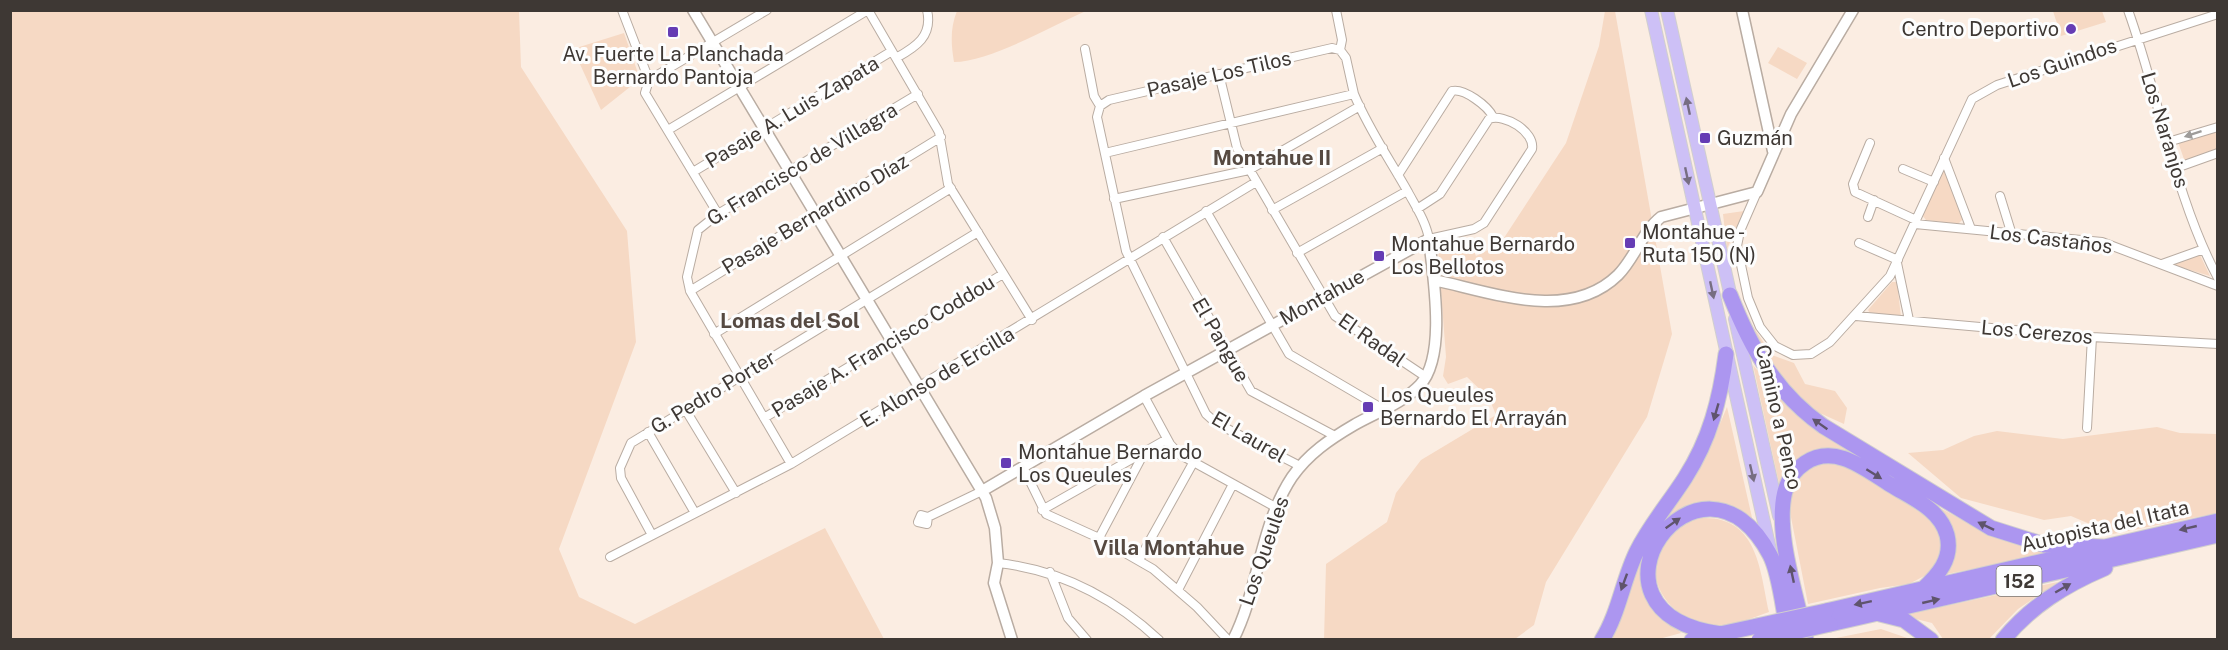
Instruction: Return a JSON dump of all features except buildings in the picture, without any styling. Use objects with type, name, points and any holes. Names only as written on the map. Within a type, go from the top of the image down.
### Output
[{"type":"highway","points":[[1730,295],[1753,349],[1769,375],[1800,409],[1823,426],[1991,528],[2045,545],[2104,547]]},
{"type":"highway","points":[[1602,639],[1637,550],[1684,480],[1705,442],[1719,398],[1726,354]]},
{"type":"highway","points":[[1781,523],[1785,490],[1796,470],[1811,459],[1823,456],[1853,461],[1928,507],[1944,528],[1948,541],[1946,558],[1941,569],[1922,590]]},
{"type":"highway","points":[[1721,634],[1697,629],[1679,621],[1666,612],[1656,598],[1648,578],[1648,564],[1658,536],[1674,521],[1688,514],[1703,511],[1720,512],[1749,527],[1772,558]]},
{"type":"highway","name":"Autopista del Itata","points":[[1828,617],[1922,590],[2217,521]]},
{"type":"highway","name":"Camino a Penco","points":[[1781,523],[1805,632]]},
{"type":"highway","name":"Autopista del Itata","points":[[1828,617],[1874,614],[2217,535]]},
{"type":"highway","points":[[2003,639],[2032,610],[2070,584],[2163,548]]},
{"type":"highway","name":"Camino a Penco","points":[[1772,558],[1788,634]]},
{"type":"highway","points":[[1874,614],[1904,620],[1931,639]]},
{"type":"highway","points":[[1692,639],[1721,634],[1758,633],[1828,617]]},
{"type":"main road","name":"Camino a Penco","points":[[1651,10],[1772,558]]},
{"type":"main road","name":"Camino a Penco","points":[[1667,10],[1781,523]]},
{"type":"street","points":[[622,10],[649,80],[645,93],[718,214]]},
{"type":"street","points":[[693,10],[842,255],[981,491],[993,518],[998,563],[994,583],[1010,639]]},
{"type":"street","points":[[649,80],[767,10]]},
{"type":"street","points":[[668,130],[868,10],[941,137],[945,173],[951,188],[1032,320]]},
{"type":"street","name":"Pasaje A. Luis Zapata","points":[[693,172],[894,55],[921,43],[928,25],[927,10]]},
{"type":"street","points":[[1336,10],[1342,40],[1340,50],[1346,58],[1354,94],[1417,209],[1429,239],[1434,280],[1435,343],[1426,377]]},
{"type":"street","points":[[1742,10],[1773,151]]},
{"type":"street","points":[[1434,280],[1536,300],[1566,300],[1583,297],[1606,285],[1623,270],[1656,221],[1668,213],[1757,192],[1773,151],[1799,98],[1853,10]]},
{"type":"street","name":"Los Naranjos","points":[[2128,10],[2176,168],[2204,249],[2217,278]]},
{"type":"street","name":"Los Guindos","points":[[1757,192],[1738,238],[1738,254],[1745,288],[1756,317],[1767,337],[1786,353],[1805,355],[1826,346],[1880,290],[1898,262],[1972,99],[1981,92],[2138,38],[2217,14]]},
{"type":"street","name":"Pasaje Los Tilos","points":[[1100,106],[1109,100],[1219,74],[1332,48],[1340,50]]},
{"type":"street","name":"El Laurel","points":[[1085,49],[1094,96],[1100,106],[1097,117],[1123,243],[1210,419],[1300,466]]},
{"type":"street","name":"El Radal","points":[[1219,74],[1237,148],[1322,297],[1338,319],[1426,377]]},
{"type":"street","points":[[1398,175],[1452,91],[1462,92],[1487,108],[1493,117]]},
{"type":"street","name":"G. Francisco de Villagra","points":[[690,291],[687,277],[698,230],[718,214],[918,94]]},
{"type":"street","points":[[1105,153],[1354,94]]},
{"type":"street","points":[[1114,199],[1249,170],[1360,106]]},
{"type":"street","points":[[1417,209],[1440,194],[1486,122],[1493,117],[1503,118],[1528,133],[1532,140],[1532,149],[1481,226],[1429,239]]},
{"type":"street","points":[[2168,142],[2217,127]]},
{"type":"street","name":"Pasaje Bernardino Díaz","points":[[690,291],[941,137]]},
{"type":"street","points":[[1870,143],[1853,184],[1855,192],[1915,222]]},
{"type":"street","points":[[1272,210],[1383,148]]},
{"type":"street","points":[[2176,168],[2217,153]]},
{"type":"street","points":[[1944,158],[1971,229]]},
{"type":"street","points":[[1903,169],[1934,182]]},
{"type":"street","name":"E. Alonso de Ercilla","points":[[610,557],[791,464],[1032,320],[1163,237],[1256,182]]},
{"type":"street","points":[[714,334],[951,188]]},
{"type":"street","points":[[1297,253],[1407,191]]},
{"type":"street","points":[[2000,196],[2012,235]]},
{"type":"street","points":[[1868,217],[1874,200]]},
{"type":"street","points":[[1206,211],[1271,325],[1292,357],[1383,409]]},
{"type":"street","name":"Los Castaños","points":[[1915,222],[2012,235],[2102,242],[2217,285]]},
{"type":"street","name":"G. Pedro Porter","points":[[652,535],[622,482],[620,471],[628,446],[738,376],[978,232]]},
{"type":"street","name":"El Pangue","points":[[1163,237],[1254,394],[1335,436]]},
{"type":"street","name":"Montahue","points":[[981,491],[1144,396],[1429,239]]},
{"type":"street","points":[[1859,243],[1898,262],[1909,320]]},
{"type":"street","points":[[2162,264],[2204,249]]},
{"type":"street","name":"Pasaje A. Francisco Coddou","points":[[764,418],[1003,274]]},
{"type":"street","points":[[690,291],[791,464]]},
{"type":"street","name":"Los Cerezos","points":[[1856,316],[2092,337],[2217,344]]},
{"type":"street","points":[[2087,428],[2092,337]]},
{"type":"street","name":"Los Queules","points":[[1233,639],[1277,508],[1300,466],[1335,436],[1413,392],[1426,377]]},
{"type":"street","points":[[1144,396],[1167,439],[1179,454],[1277,508]]},
{"type":"street","points":[[685,409],[736,493]]},
{"type":"street","points":[[648,432],[696,513]]},
{"type":"street","points":[[1042,510],[1167,439]]},
{"type":"street","points":[[1099,538],[1145,452]]},
{"type":"street","points":[[1139,560],[1193,463]]},
{"type":"street","points":[[1023,467],[1042,510],[1048,516],[1099,538],[1139,560],[1178,590],[1228,639]]},
{"type":"street","points":[[1178,590],[1233,484]]},
{"type":"street","points":[[928,517],[981,491]]},
{"type":"street","points":[[998,563],[1050,572],[1103,598],[1159,639]]},
{"type":"street","points":[[1050,572],[1068,618],[1087,639]]},
{"type":"shaded area","points":[[957,10],[1086,11],[1002,50],[954,62],[952,36]]},
{"type":"shaded area","points":[[10,11],[519,11],[521,67],[627,231],[636,342],[559,549],[579,597],[635,624],[825,528],[884,639],[11,639]]},
{"type":"shaded area","points":[[1605,11],[1615,11],[1672,334],[1647,417],[1546,582],[1534,625],[1515,639],[1324,640],[1326,564],[1387,522],[1396,493],[1421,460],[1496,415],[1489,398],[1467,377],[1448,384],[1443,376],[1446,357],[1438,251],[1469,241],[1476,256],[1500,244],[1566,143],[1599,46]]},
{"type":"shaded area","name":"Centro Deportivo","points":[[2053,11],[2102,11],[2106,22],[2061,36]]},
{"type":"shaded area","points":[[624,33],[640,79],[601,110],[573,49]]},
{"type":"shaded area","points":[[1778,47],[1807,63],[1797,79],[1768,63]]},
{"type":"shaded area","points":[[2217,129],[2217,151],[2185,162],[2178,142]]},
{"type":"shaded area","points":[[1943,171],[1946,171],[1964,218],[1958,224],[1926,220],[1922,215]]},
{"type":"shaded area","points":[[1744,211],[1727,249],[1723,214]]},
{"type":"shaded area","points":[[2200,255],[2210,276],[2170,264]]},
{"type":"shaded area","points":[[1892,282],[1897,282],[1901,317],[1870,313],[1868,310]]},
{"type":"shaded area","points":[[1748,319],[1772,355],[1794,363],[1805,384],[1835,391],[1847,408],[1844,424],[1813,410],[1771,368]]},
{"type":"shaded area","points":[[1753,365],[1793,412],[1860,457],[1833,449],[1780,488]]},
{"type":"shaded area","points":[[1727,407],[1753,522],[1680,511],[1662,521],[1712,443]]},
{"type":"shaded area","points":[[2157,427],[2180,433],[2217,434],[2217,513],[2113,534],[2071,516],[2044,520],[1961,498],[1908,453],[1943,450],[1974,436],[1997,431],[2063,439]]},
{"type":"shaded area","points":[[1842,462],[1932,520],[1942,540],[1940,558],[1928,574],[1909,584],[1808,604],[1789,507],[1792,486],[1813,463]]},
{"type":"shaded area","points":[[1938,507],[1993,536],[2044,550],[2048,554],[1947,574]]},
{"type":"shaded area","points":[[1702,518],[1721,520],[1735,526],[1745,536],[1759,564],[1769,612],[1735,624],[1715,626],[1696,622],[1667,602],[1659,587],[1655,572],[1657,555],[1665,540],[1680,526]]},
{"type":"shaded area","points":[[1645,548],[1643,577],[1646,595],[1655,612],[1681,633],[1659,639],[1606,640]]},
{"type":"shaded area","points":[[2058,582],[2018,609],[1989,639],[1943,639],[1932,623],[1908,617],[1908,614]]},
{"type":"shaded area","points":[[1881,629],[1910,639],[1831,639]]},
{"type":"place","name":"Centro Deportivo","points":[[2071,29]]},
{"type":"place","name":"Av. Fuerte La Planchada Bernardo Pantoja","points":[[673,32]]},
{"type":"place","name":"Guzmán","points":[[1705,138]]},
{"type":"place","name":"Montahue - Ruta 150 (N)","points":[[1630,243]]},
{"type":"place","name":"Montahue Bernardo Los Bellotos","points":[[1379,256]]},
{"type":"place","name":"Los Queules Bernardo El Arrayán","points":[[1368,407]]},
{"type":"place","name":"Montahue Bernardo Los Queules","points":[[1006,463]]},
{"type":"district","name":"Montahue II","points":[[1272,157]]},
{"type":"district","name":"Lomas del Sol","points":[[790,320]]},
{"type":"district","name":"Villa Montahue","points":[[1169,547]]}]
